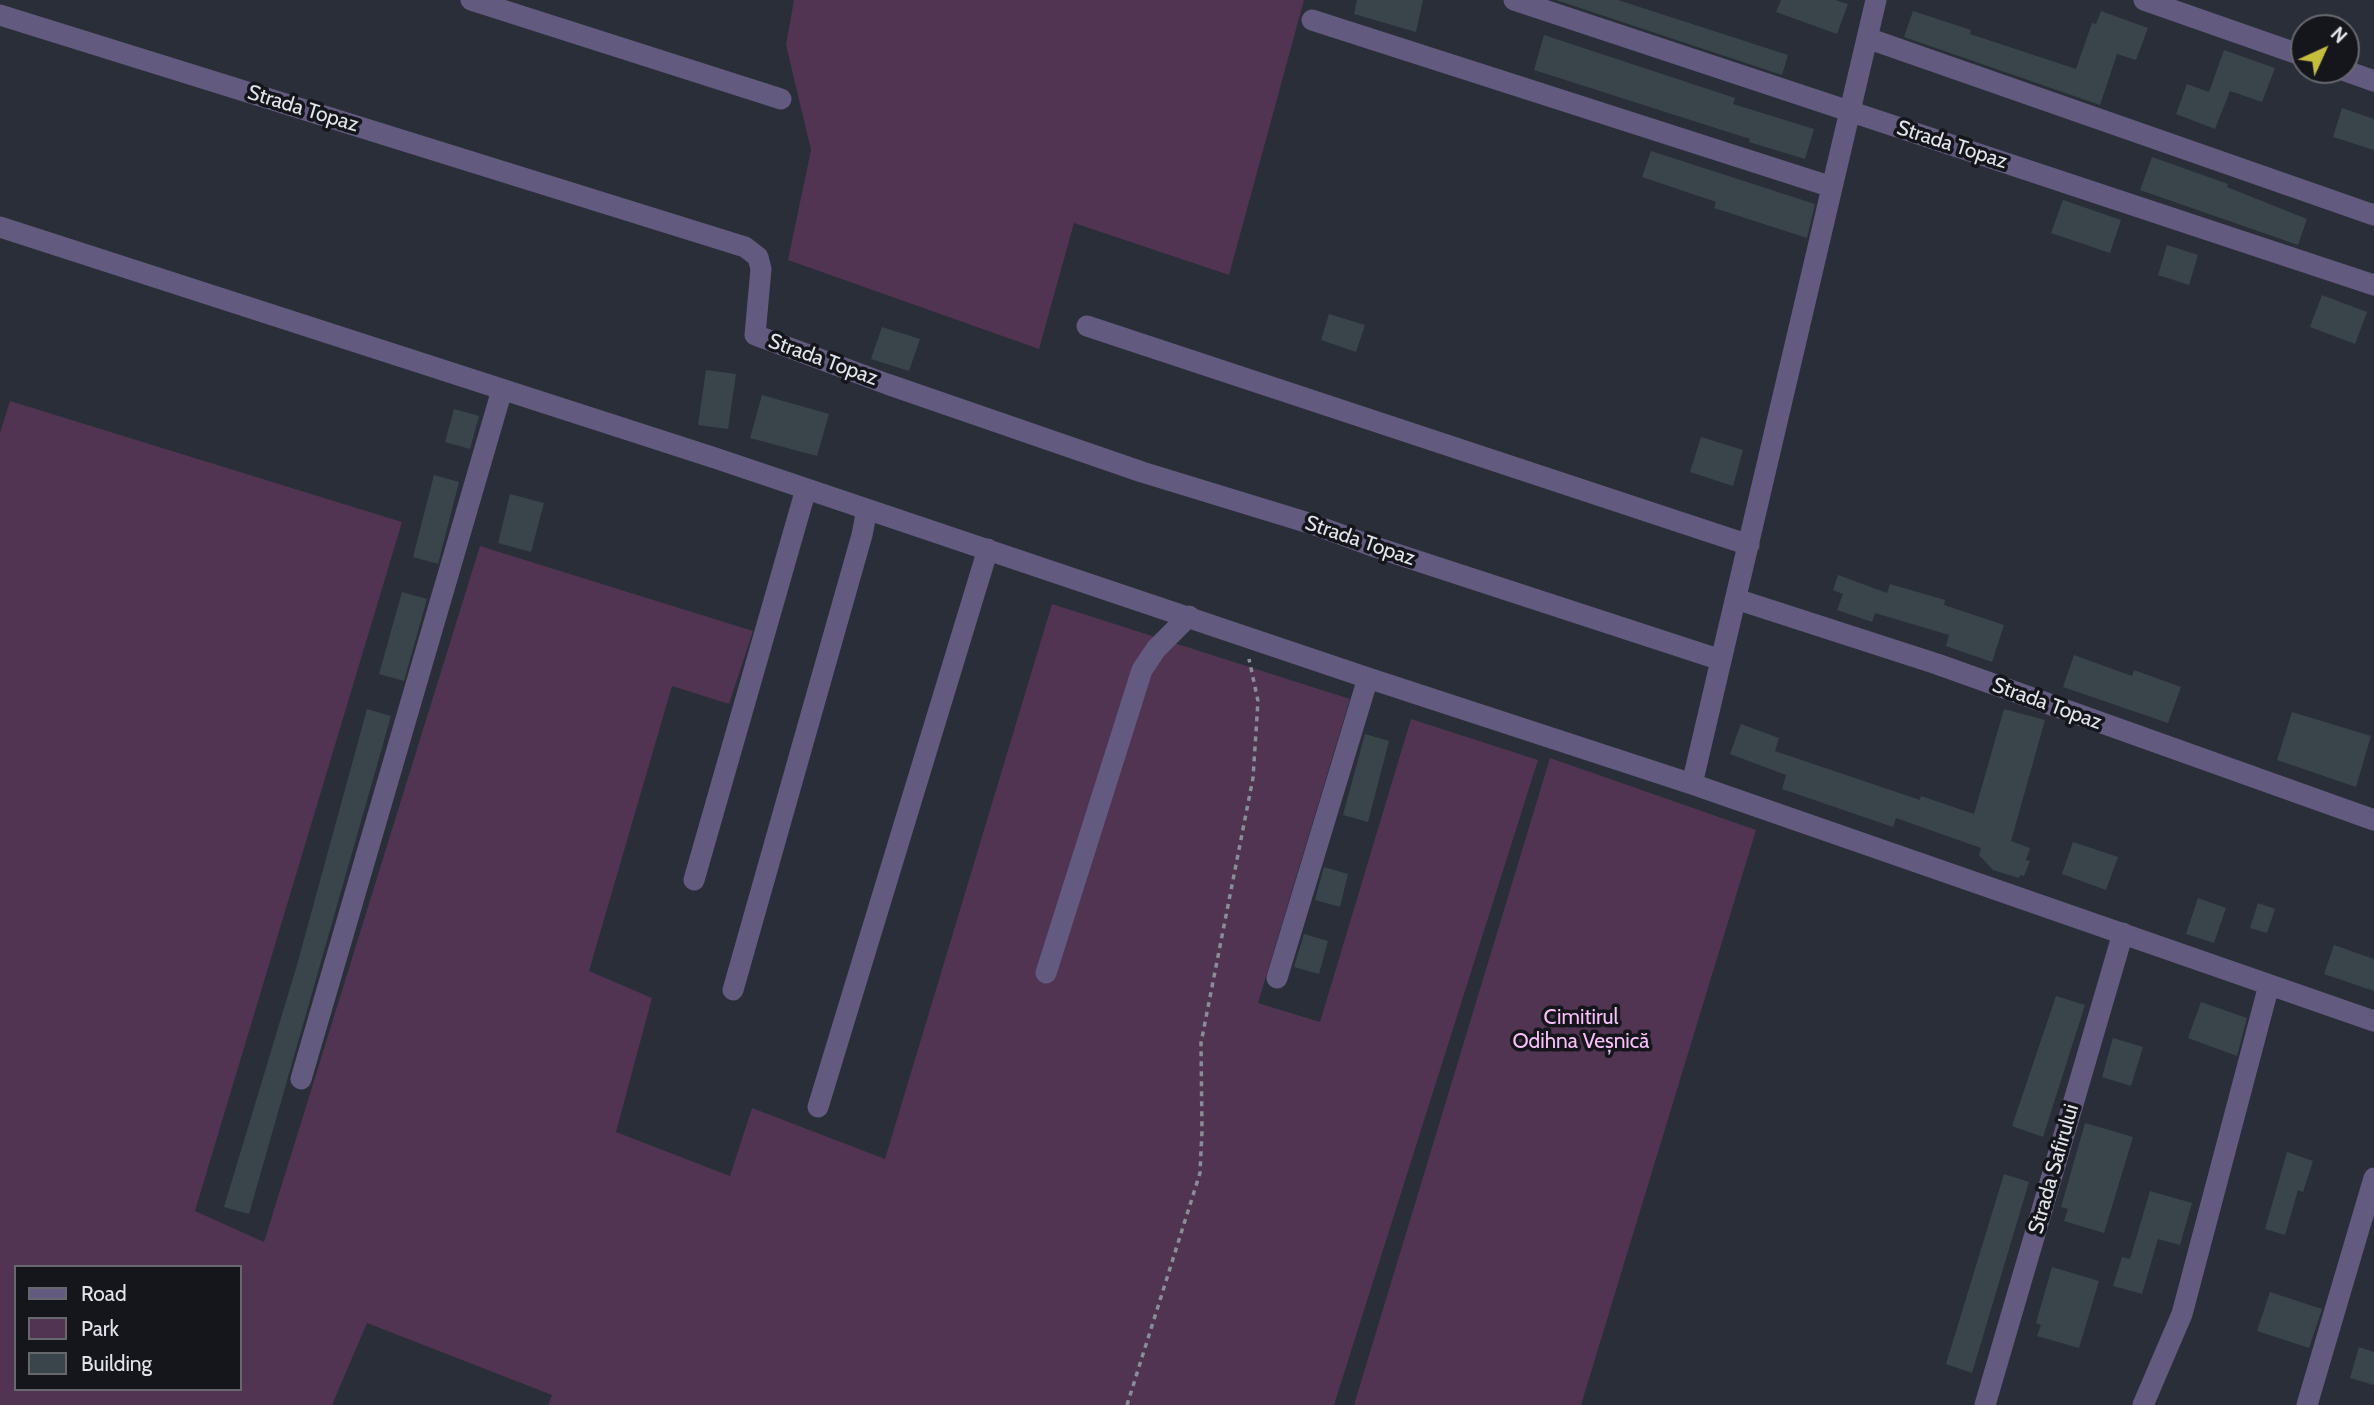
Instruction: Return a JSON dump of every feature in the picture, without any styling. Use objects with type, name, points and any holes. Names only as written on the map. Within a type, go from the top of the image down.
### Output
[{"type":"street","points":[[471,0],[780,99]]},
{"type":"street","name":"Strada Topaz","points":[[1514,0],[2374,285]]},
{"type":"street","points":[[1692,784],[1876,0]]},
{"type":"street","points":[[2144,0],[2290,51]]},
{"type":"street","name":"Strada Topaz","points":[[0,15],[745,247],[758,257],[761,269],[755,335],[887,384],[1142,472],[1312,524],[1721,660]]},
{"type":"street","points":[[1312,20],[1832,187]]},
{"type":"street","points":[[1867,38],[2374,215]]},
{"type":"street","points":[[0,228],[867,509],[1692,784],[2374,1021]]},
{"type":"street","points":[[1087,326],[1749,545]]},
{"type":"street","points":[[301,1079],[502,390]]},
{"type":"street","points":[[694,880],[806,489]]},
{"type":"street","points":[[733,990],[867,509]]},
{"type":"street","points":[[818,1107],[988,550]]},
{"type":"street","name":"Strada Topaz","points":[[1736,599],[1937,664],[2365,817]]},
{"type":"street","points":[[1046,973],[1142,670],[1156,649],[1189,616]]},
{"type":"street","points":[[1277,978],[1368,678]]},
{"type":"street","name":"Strada Safirului","points":[[1985,1405],[2123,933]]},
{"type":"street","points":[[2143,1405],[2182,1314],[2269,985]]},
{"type":"street","points":[[2307,1405],[2374,1178]]},
{"type":"path","points":[[1127,1405],[1199,1173],[1202,1131],[1201,1043],[1253,778],[1258,701],[1251,664],[1236,632]]},
{"type":"green space","points":[[794,0],[1304,0],[1229,275],[1074,223],[1039,349],[788,260],[811,150],[786,45]]},
{"type":"green space","points":[[10,401],[402,522],[195,1211],[264,1242],[480,546],[753,631],[729,704],[672,686],[589,971],[652,998],[616,1132],[730,1176],[752,1108],[885,1159],[1052,604],[1350,699],[1258,1003],[1320,1022],[1411,719],[1538,760],[1334,1405],[548,1405],[552,1395],[367,1323],[332,1405],[0,1405],[0,433]]},
{"type":"green space","name":"Cimitirul Odihna Veșnică","points":[[1550,758],[1756,830],[1581,1405],[1354,1405]]},
{"type":"building","points":[[1357,0],[1423,0],[1416,32],[1354,14]]},
{"type":"building","points":[[1556,0],[1618,0],[1788,55],[1782,75]]},
{"type":"building","points":[[1781,0],[1835,0],[1848,4],[1837,34],[1776,12]]},
{"type":"building","points":[[1913,11],[1971,30],[1970,34],[2076,69],[2092,23],[2096,24],[2101,11],[2148,28],[2136,60],[2117,54],[2100,105],[1904,37]]},
{"type":"building","points":[[1544,35],[1735,98],[1733,104],[1814,129],[1805,159],[1534,70]]},
{"type":"building","points":[[2224,50],[2275,68],[2262,102],[2230,91],[2215,129],[2176,114],[2187,84],[2209,92]]},
{"type":"building","points":[[2342,108],[2374,119],[2374,150],[2333,137]]},
{"type":"building","points":[[1651,151],[1815,204],[1807,238],[1714,208],[1716,202],[1642,177]]},
{"type":"building","points":[[2152,157],[2228,184],[2227,187],[2307,219],[2298,245],[2140,190]]},
{"type":"building","points":[[2063,200],[2121,220],[2110,253],[2051,233]]},
{"type":"building","points":[[2167,245],[2198,255],[2189,285],[2158,275]]},
{"type":"building","points":[[2322,295],[2367,312],[2355,344],[2310,327]]},
{"type":"building","points":[[1329,314],[1365,325],[1356,352],[1321,340]]},
{"type":"building","points":[[882,327],[920,339],[909,371],[871,359]]},
{"type":"building","points":[[706,370],[736,374],[728,429],[698,425]]},
{"type":"building","points":[[762,395],[829,414],[817,456],[750,438]]},
{"type":"building","points":[[454,409],[479,416],[470,449],[445,442]]},
{"type":"building","points":[[1701,437],[1743,450],[1733,486],[1690,472]]},
{"type":"building","points":[[434,475],[459,482],[438,564],[413,557]]},
{"type":"building","points":[[510,494],[544,503],[531,552],[498,543]]},
{"type":"building","points":[[1838,575],[1887,593],[1890,584],[1945,600],[1944,605],[2004,625],[1992,662],[1946,646],[1949,635],[1875,613],[1872,622],[1837,610],[1843,594],[1833,590]]},
{"type":"building","points":[[402,592],[427,599],[404,681],[379,674]]},
{"type":"building","points":[[2074,655],[2132,676],[2134,670],[2181,687],[2168,723],[2063,687]]},
{"type":"building","points":[[367,709],[391,716],[249,1214],[224,1207],[297,965]]},
{"type":"building","points":[[2004,709],[2045,720],[2011,841],[2030,848],[2026,860],[2030,861],[2024,876],[2020,875],[2019,878],[1993,870],[1979,855],[1981,848],[1896,818],[1893,827],[1782,789],[1786,775],[1730,754],[1741,724],[1779,738],[1775,751],[1920,800],[1921,796],[1974,814]]},
{"type":"building","points":[[2292,712],[2371,736],[2356,787],[2277,760]]},
{"type":"building","points":[[1365,734],[1389,741],[1368,822],[1343,815]]},
{"type":"building","points":[[2073,842],[2118,857],[2106,890],[2062,874]]},
{"type":"building","points":[[1324,867],[1348,874],[1340,907],[1315,900]]},
{"type":"building","points":[[2198,898],[2226,908],[2214,943],[2186,934]]},
{"type":"building","points":[[2258,903],[2275,909],[2267,933],[2250,928]]},
{"type":"building","points":[[1304,934],[1328,941],[1319,974],[1294,967]]},
{"type":"building","points":[[2334,945],[2374,959],[2374,991],[2324,974]]},
{"type":"building","points":[[2056,996],[2085,1005],[2043,1137],[2012,1126]]},
{"type":"building","points":[[2201,1002],[2247,1018],[2237,1056],[2188,1038]]},
{"type":"building","points":[[2113,1038],[2143,1047],[2131,1086],[2102,1077]]},
{"type":"building","points":[[2085,1123],[2133,1137],[2104,1233],[2064,1221],[2068,1209],[2061,1207]]},
{"type":"building","points":[[2287,1152],[2313,1161],[2303,1192],[2298,1190],[2285,1235],[2265,1229]]},
{"type":"building","points":[[2004,1174],[2029,1182],[1972,1373],[1946,1364]]},
{"type":"building","points":[[2150,1191],[2192,1203],[2180,1245],[2158,1239],[2142,1294],[2113,1286],[2122,1257],[2130,1259]]},
{"type":"building","points":[[2052,1267],[2099,1281],[2079,1348],[2037,1336],[2041,1325],[2036,1323]]},
{"type":"building","points":[[2270,1292],[2322,1309],[2309,1348],[2257,1331]]},
{"type":"building","points":[[2359,1347],[2374,1352],[2374,1385],[2350,1378]]}]
